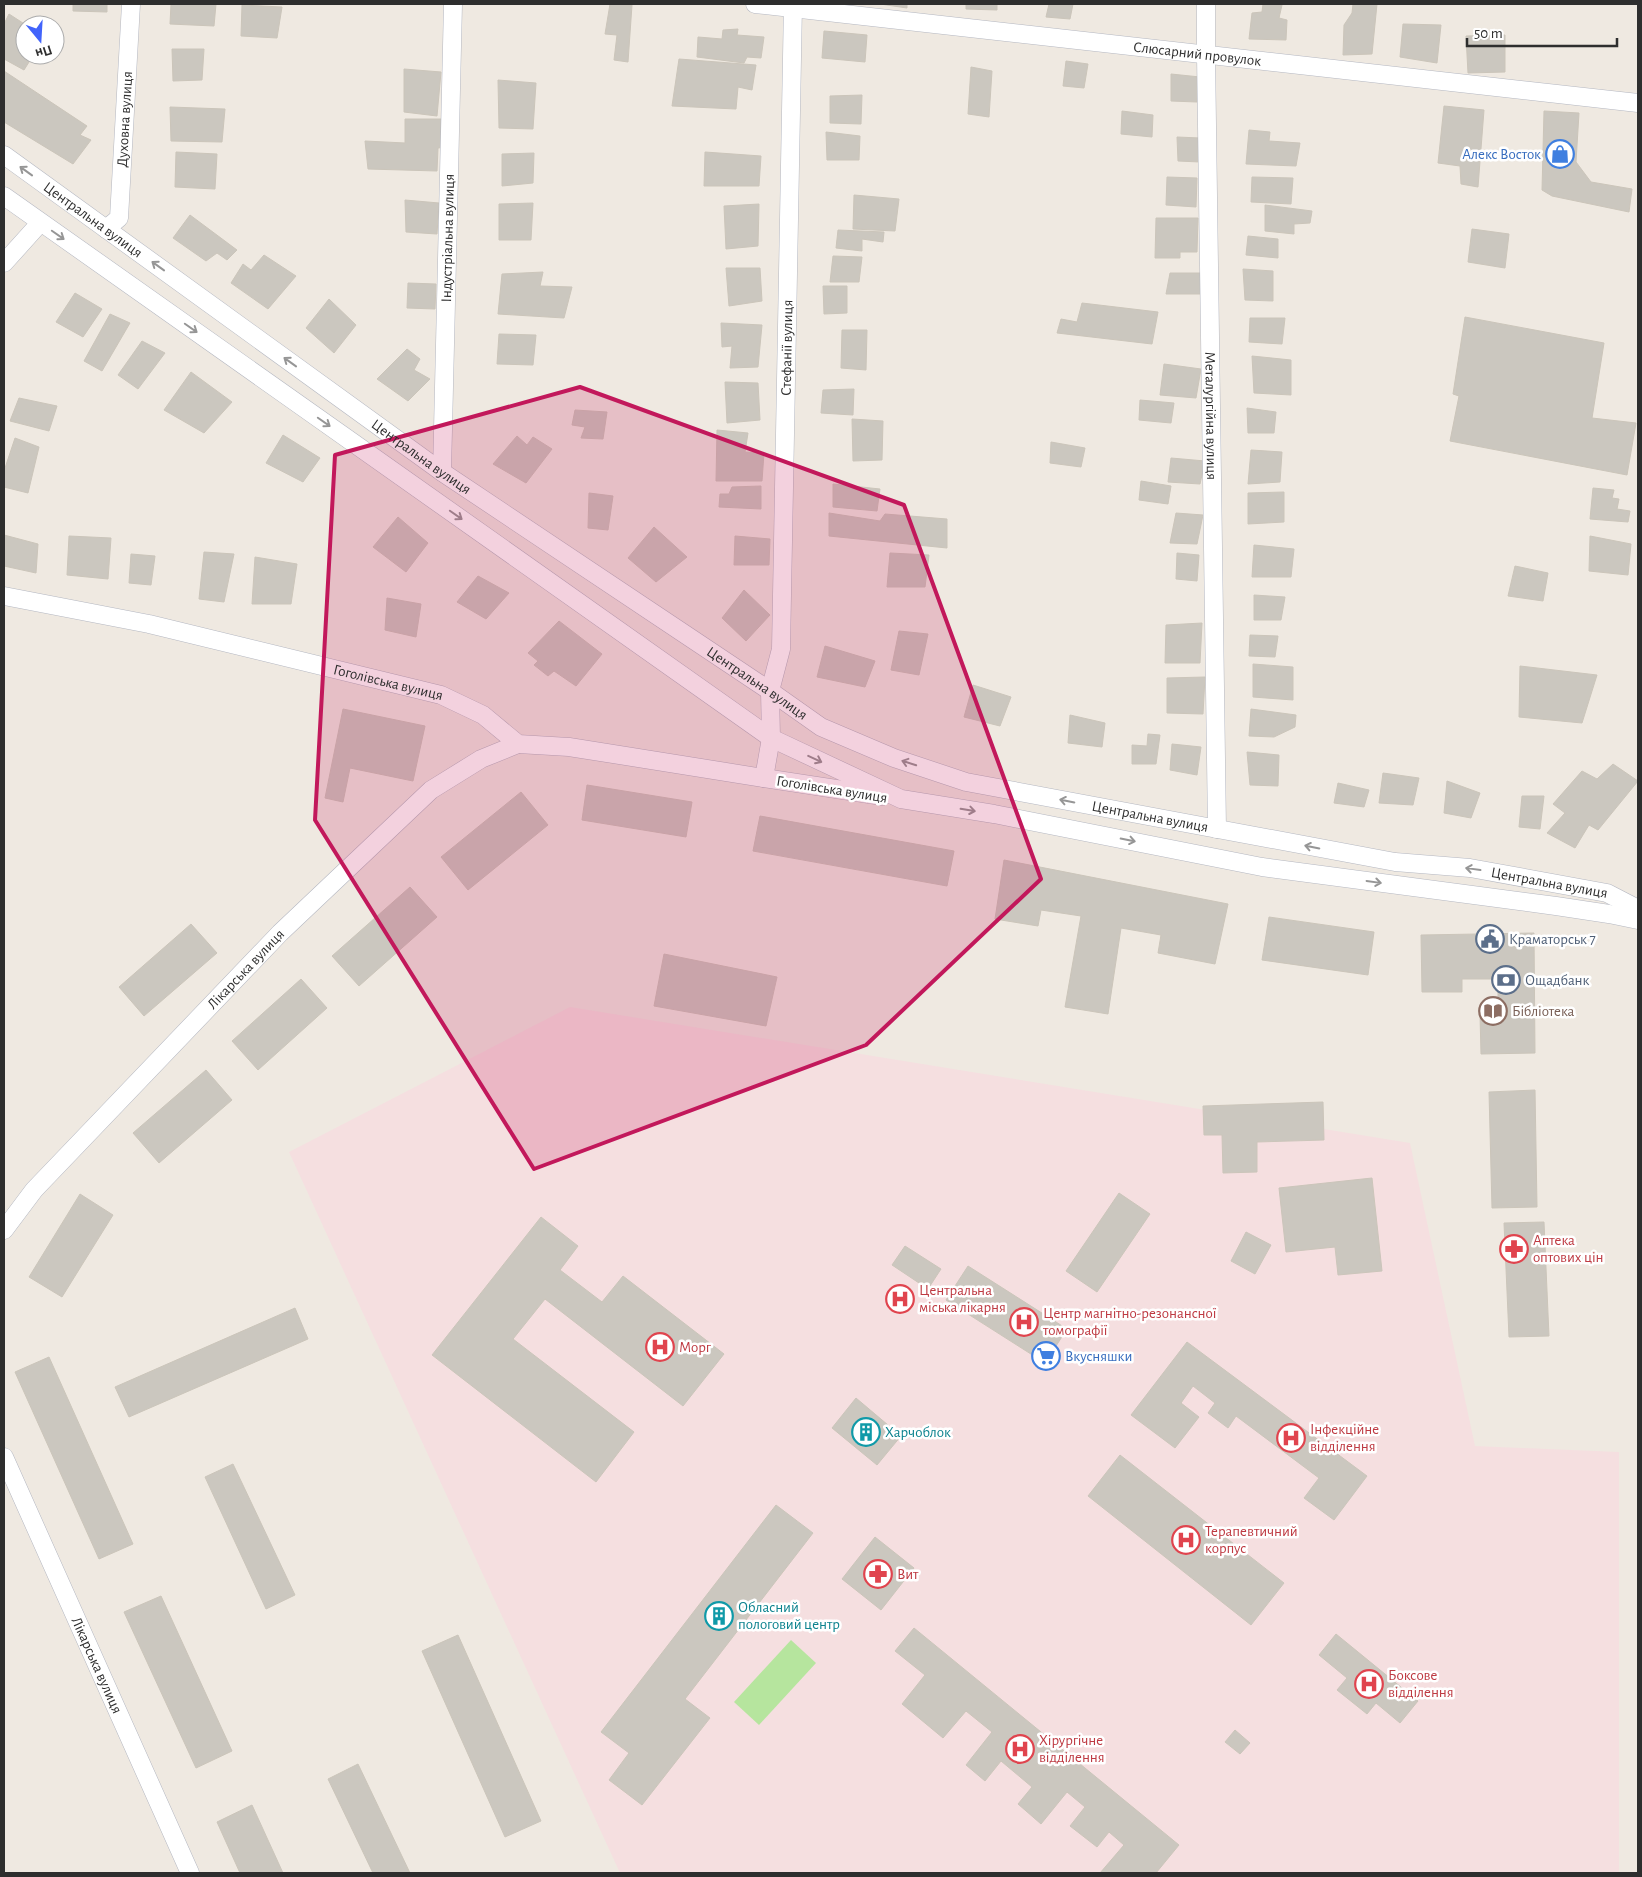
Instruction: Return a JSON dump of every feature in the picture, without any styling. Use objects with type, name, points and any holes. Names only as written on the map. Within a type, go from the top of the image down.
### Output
[{"type":"street","name":"Духовна вулиця","points":[[106,229],[119,218],[131,4]]},
{"type":"street","name":"Індустріальна вулиця","points":[[442,472],[453,4]]},
{"type":"street","name":"Слюсарний провулок","points":[[755,4],[793,6],[1638,104]]},
{"type":"street","name":"Металургійна вулиця","points":[[1206,4],[1217,829]]},
{"type":"street","name":"Стефанії вулиця","points":[[771,738],[770,691],[781,649],[793,6]]},
{"type":"street","name":"Центральна вулиця","points":[[4,156],[442,472],[821,727],[894,758],[966,782],[1395,862],[1470,868],[1607,893],[1638,909]]},
{"type":"street","name":"Центральна вулиця","points":[[4,196],[771,738],[901,799],[994,814],[1262,867],[1556,906],[1638,920]]},
{"type":"street","points":[[4,262],[40,222]]},
{"type":"street","name":"Гоголівська вулиця","points":[[4,596],[149,624],[441,695],[483,715],[518,744],[569,747],[901,799]]},
{"type":"street","name":"Гоголівська вулиця","points":[[764,778],[771,738]]},
{"type":"street","name":"Лікарська вулиця","points":[[4,1230],[41,1183],[280,933],[359,858],[431,790],[481,759],[518,744]]},
{"type":"street","name":"Лікарська вулиця","points":[[4,1457],[190,1873]]},
{"type":"highlighted area","points":[[580,387],[904,505],[1041,879],[866,1045],[534,1169],[315,820],[335,455]]},
{"type":"shaded area","name":"Центральна міська лікарня","points":[[570,1007],[1410,1143],[1475,1446],[1619,1452],[1619,1873],[620,1873],[289,1152]]},
{"type":"green space","points":[[791,1640],[816,1663],[759,1725],[734,1702]]},
{"type":"building","points":[[73,4],[107,4],[107,12],[73,11]]},
{"type":"building","points":[[171,4],[216,4],[214,26],[170,24]]},
{"type":"building","points":[[610,4],[632,5],[628,62],[614,60],[617,35],[605,34]]},
{"type":"building","points":[[880,4],[907,4],[907,8]]},
{"type":"building","points":[[966,4],[997,4],[997,10],[966,9]]},
{"type":"building","points":[[1049,4],[1073,4],[1070,19],[1046,17]]},
{"type":"building","points":[[1263,4],[1282,5],[1279,18],[1287,20],[1286,40],[1249,39],[1252,13],[1262,12]]},
{"type":"building","points":[[1353,4],[1377,4],[1372,54],[1343,55],[1344,25],[1352,13]]},
{"type":"building","points":[[242,5],[282,7],[277,38],[241,36]]},
{"type":"building","points":[[9,14],[15,18],[15,65],[27,65],[24,70],[4,59],[4,24]]},
{"type":"building","points":[[1403,24],[1441,25],[1437,63],[1400,57]]},
{"type":"building","points":[[738,29],[737,35],[764,37],[761,58],[747,57],[744,63],[697,57],[698,37],[722,39],[723,30]]},
{"type":"building","points":[[824,31],[867,35],[865,62],[822,58]]},
{"type":"building","points":[[1505,35],[1505,72],[1468,73],[1466,36]]},
{"type":"building","points":[[172,49],[204,49],[202,80],[173,81]]},
{"type":"building","points":[[679,59],[756,65],[752,90],[738,87],[736,109],[672,106]]},
{"type":"building","points":[[1066,61],[1088,64],[1084,88],[1063,86]]},
{"type":"building","points":[[971,67],[992,71],[989,117],[968,114]]},
{"type":"building","points":[[404,69],[441,72],[437,116],[404,112]]},
{"type":"building","points":[[4,71],[87,126],[80,135],[91,140],[73,164],[4,122]]},
{"type":"building","points":[[1171,74],[1200,77],[1197,102],[1171,101]]},
{"type":"building","points":[[498,80],[536,83],[533,129],[499,128]]},
{"type":"building","points":[[862,95],[861,124],[830,123],[830,96]]},
{"type":"building","points":[[1444,106],[1484,110],[1478,187],[1461,184],[1460,166],[1438,163]]},
{"type":"building","points":[[170,107],[225,109],[222,142],[171,141]]},
{"type":"building","points":[[1122,111],[1153,115],[1152,137],[1121,134]]},
{"type":"building","name":"Алекс Восток","points":[[1544,111],[1579,113],[1576,162],[1591,182],[1632,189],[1629,212],[1552,196],[1542,190]]},
{"type":"building","points":[[405,119],[446,119],[445,147],[438,148],[437,171],[368,169],[365,141],[405,143]]},
{"type":"building","points":[[1249,130],[1270,132],[1269,141],[1300,143],[1296,166],[1246,164]]},
{"type":"building","points":[[826,132],[860,136],[859,160],[827,160]]},
{"type":"building","points":[[1177,137],[1200,138],[1200,162],[1178,161]]},
{"type":"building","points":[[176,152],[217,154],[215,189],[175,187]]},
{"type":"building","points":[[705,152],[761,156],[759,186],[704,186]]},
{"type":"building","points":[[534,153],[533,183],[502,186],[502,154]]},
{"type":"building","points":[[1167,177],[1197,178],[1196,207],[1166,205]]},
{"type":"building","points":[[1252,177],[1293,178],[1291,204],[1251,202]]},
{"type":"building","points":[[854,195],[899,199],[895,231],[853,229]]},
{"type":"building","points":[[405,200],[439,203],[437,234],[406,232]]},
{"type":"building","points":[[533,203],[531,240],[499,240],[499,204]]},
{"type":"building","points":[[759,204],[758,246],[726,249],[724,206]]},
{"type":"building","points":[[1265,205],[1312,211],[1310,223],[1294,224],[1294,234],[1265,231]]},
{"type":"building","points":[[190,215],[237,250],[227,260],[217,253],[206,261],[173,238]]},
{"type":"building","points":[[1156,218],[1198,218],[1197,252],[1180,252],[1180,258],[1155,258]]},
{"type":"building","points":[[1472,229],[1509,234],[1505,268],[1468,262]]},
{"type":"building","points":[[838,230],[884,232],[883,242],[862,239],[862,251],[836,248]]},
{"type":"building","points":[[1248,236],[1278,239],[1278,258],[1246,255]]},
{"type":"building","points":[[264,255],[296,276],[268,309],[231,283],[243,264],[251,270]]},
{"type":"building","points":[[833,256],[862,257],[859,282],[830,282]]},
{"type":"building","points":[[726,268],[760,268],[762,301],[729,306]]},
{"type":"building","points":[[1243,269],[1273,271],[1273,301],[1245,300]]},
{"type":"building","points":[[543,272],[540,286],[572,287],[564,318],[498,314],[502,274]]},
{"type":"building","points":[[1170,273],[1203,273],[1201,294],[1166,294]]},
{"type":"building","points":[[408,283],[436,284],[435,309],[407,308]]},
{"type":"building","points":[[823,286],[847,286],[847,313],[824,314]]},
{"type":"building","points":[[75,293],[102,309],[83,337],[56,322]]},
{"type":"building","points":[[329,299],[356,325],[334,353],[306,328]]},
{"type":"building","points":[[1082,303],[1158,312],[1152,344],[1057,333],[1061,319],[1077,322]]},
{"type":"building","points":[[110,314],[130,323],[102,371],[84,361]]},
{"type":"building","points":[[1465,317],[1604,343],[1592,418],[1636,423],[1627,475],[1450,441],[1459,396],[1453,394]]},
{"type":"building","points":[[1250,318],[1285,318],[1282,344],[1249,342]]},
{"type":"building","points":[[721,323],[762,325],[758,367],[730,368],[732,346],[722,347]]},
{"type":"building","points":[[842,330],[867,330],[866,370],[841,368]]},
{"type":"building","points":[[499,334],[536,335],[533,365],[497,364]]},
{"type":"building","points":[[142,341],[165,353],[138,389],[118,375]]},
{"type":"building","points":[[407,349],[420,359],[414,370],[430,379],[408,401],[377,379]]},
{"type":"building","points":[[1252,356],[1291,360],[1291,395],[1254,393]]},
{"type":"building","points":[[1164,364],[1201,369],[1196,398],[1160,395]]},
{"type":"building","points":[[191,372],[232,402],[204,433],[164,410]]},
{"type":"building","points":[[725,382],[758,383],[760,420],[727,423]]},
{"type":"building","points":[[854,389],[853,415],[821,413],[823,390]]},
{"type":"building","points":[[19,398],[57,406],[49,431],[10,421]]},
{"type":"building","points":[[1140,400],[1174,403],[1171,423],[1139,420]]},
{"type":"building","points":[[1247,408],[1276,412],[1274,433],[1248,433]]},
{"type":"building","points":[[575,410],[607,412],[603,439],[581,438],[585,427],[572,425]]},
{"type":"building","points":[[852,419],[883,421],[882,460],[853,461]]},
{"type":"building","points":[[717,430],[748,433],[745,452],[764,453],[762,481],[716,481]]},
{"type":"building","points":[[283,435],[320,458],[303,482],[266,463]]},
{"type":"building","points":[[517,436],[527,445],[533,437],[552,449],[526,483],[493,464]]},
{"type":"building","points":[[15,438],[39,447],[28,493],[4,487],[4,471]]},
{"type":"building","points":[[1051,442],[1085,448],[1081,467],[1050,463]]},
{"type":"building","points":[[1251,450],[1282,452],[1280,482],[1248,484]]},
{"type":"building","points":[[1171,458],[1205,461],[1200,484],[1168,482]]},
{"type":"building","points":[[1141,481],[1171,486],[1168,504],[1139,500]]},
{"type":"building","points":[[833,484],[880,489],[877,511],[833,507]]},
{"type":"building","points":[[761,486],[761,509],[719,507],[720,494],[729,494],[732,487]]},
{"type":"building","points":[[1593,488],[1614,490],[1612,498],[1619,499],[1617,509],[1630,511],[1628,522],[1590,519]]},
{"type":"building","points":[[1284,492],[1284,522],[1248,524],[1248,493]]},
{"type":"building","points":[[589,493],[613,496],[608,530],[588,528]]},
{"type":"building","points":[[829,513],[880,521],[885,514],[947,519],[947,548],[829,536]]},
{"type":"building","points":[[1176,513],[1203,515],[1197,544],[1170,543]]},
{"type":"building","points":[[398,517],[428,543],[406,572],[373,547]]},
{"type":"building","points":[[654,527],[687,557],[656,582],[628,558]]},
{"type":"building","points":[[4,535],[38,544],[36,573],[4,566]]},
{"type":"building","points":[[69,536],[111,538],[108,579],[67,575]]},
{"type":"building","points":[[735,536],[770,539],[769,565],[734,565]]},
{"type":"building","points":[[1590,536],[1631,544],[1628,575],[1589,571]]},
{"type":"building","points":[[1254,545],[1294,549],[1291,577],[1252,577]]},
{"type":"building","points":[[204,552],[234,554],[224,602],[199,599]]},
{"type":"building","points":[[890,553],[929,555],[925,587],[887,587]]},
{"type":"building","points":[[1177,553],[1199,555],[1197,581],[1176,579]]},
{"type":"building","points":[[131,554],[155,556],[151,585],[129,583]]},
{"type":"building","points":[[255,557],[297,564],[291,604],[252,604]]},
{"type":"building","points":[[1515,566],[1548,573],[1543,601],[1508,596]]},
{"type":"building","points":[[478,576],[509,593],[486,619],[457,602]]},
{"type":"building","points":[[744,590],[770,615],[746,641],[722,618]]},
{"type":"building","points":[[1254,595],[1285,597],[1281,620],[1254,620]]},
{"type":"building","points":[[387,598],[421,604],[416,637],[385,630]]},
{"type":"building","points":[[559,621],[602,654],[576,686],[554,671],[548,676],[534,665],[538,661],[528,653]]},
{"type":"building","points":[[1202,623],[1200,663],[1165,663],[1166,625]]},
{"type":"building","points":[[899,631],[928,634],[919,675],[891,670]]},
{"type":"building","points":[[1250,635],[1278,636],[1275,657],[1249,656]]},
{"type":"building","points":[[825,646],[875,661],[865,687],[817,677]]},
{"type":"building","points":[[1253,664],[1293,667],[1293,700],[1253,697]]},
{"type":"building","points":[[1520,666],[1597,675],[1582,723],[1519,717]]},
{"type":"building","points":[[1205,677],[1203,714],[1167,713],[1167,678]]},
{"type":"building","points":[[973,685],[1011,697],[1000,726],[964,717]]},
{"type":"building","points":[[343,709],[425,726],[413,781],[350,768],[343,802],[325,798]]},
{"type":"building","points":[[1251,709],[1296,715],[1295,727],[1274,737],[1249,736]]},
{"type":"building","points":[[1070,715],[1105,723],[1102,747],[1068,743]]},
{"type":"building","points":[[1148,734],[1160,735],[1156,764],[1132,764],[1132,745],[1147,746]]},
{"type":"building","points":[[1172,744],[1201,747],[1197,775],[1170,770]]},
{"type":"building","points":[[1247,752],[1279,755],[1278,786],[1250,785]]},
{"type":"building","points":[[1613,764],[1638,781],[1598,830],[1589,825],[1575,848],[1547,833],[1565,813],[1553,804],[1582,771],[1597,779]]},
{"type":"building","points":[[1383,773],[1419,778],[1413,805],[1379,803]]},
{"type":"building","points":[[1447,781],[1480,793],[1471,818],[1444,813]]},
{"type":"building","points":[[1338,783],[1369,790],[1364,807],[1334,803]]},
{"type":"building","points":[[587,785],[692,802],[686,837],[582,820]]},
{"type":"building","points":[[521,792],[548,825],[468,890],[441,857]]},
{"type":"building","points":[[1522,796],[1544,796],[1540,829],[1519,827]]},
{"type":"building","points":[[760,816],[954,851],[947,886],[753,851]]},
{"type":"building","points":[[1004,860],[1228,904],[1215,964],[1158,953],[1161,935],[1121,928],[1108,1014],[1065,1007],[1081,916],[1041,910],[1038,926],[995,919]]},
{"type":"building","points":[[410,887],[437,917],[359,986],[332,956]]},
{"type":"building","points":[[1269,917],[1374,932],[1368,975],[1262,960]]},
{"type":"building","points":[[191,924],[217,953],[144,1016],[119,987]]},
{"type":"building","points":[[1534,933],[1535,1053],[1481,1054],[1480,1015],[1498,1015],[1498,979],[1462,979],[1462,992],[1422,992],[1421,935]]},
{"type":"building","points":[[664,954],[777,977],[766,1026],[654,1006]]},
{"type":"building","points":[[301,979],[327,1008],[258,1070],[232,1041]]},
{"type":"building","points":[[206,1070],[232,1100],[159,1163],[133,1133]]},
{"type":"building","points":[[1535,1090],[1537,1207],[1492,1208],[1489,1092]]},
{"type":"building","points":[[1323,1102],[1324,1140],[1257,1142],[1257,1172],[1223,1173],[1222,1135],[1204,1135],[1203,1106]]},
{"type":"building","points":[[1372,1178],[1382,1271],[1338,1275],[1335,1247],[1286,1252],[1279,1188]]},
{"type":"building","points":[[1119,1193],[1150,1214],[1097,1292],[1066,1271]]},
{"type":"building","points":[[80,1194],[113,1215],[62,1297],[29,1277]]},
{"type":"building","name":"Морг","points":[[541,1217],[578,1246],[560,1270],[602,1302],[623,1276],[724,1354],[683,1406],[545,1299],[513,1339],[634,1432],[596,1482],[432,1355]]},
{"type":"building","points":[[1544,1222],[1549,1336],[1509,1337],[1504,1223]]},
{"type":"building","points":[[1246,1232],[1271,1245],[1255,1274],[1231,1261]]},
{"type":"building","points":[[905,1246],[941,1269],[928,1289],[892,1265]]},
{"type":"building","points":[[968,1266],[1067,1329],[1045,1363],[946,1300]]},
{"type":"building","points":[[295,1308],[308,1339],[129,1417],[115,1387]]},
{"type":"building","name":"Інфекційне відділення","points":[[1187,1342],[1367,1476],[1334,1520],[1304,1498],[1319,1478],[1236,1416],[1228,1428],[1208,1413],[1215,1403],[1193,1386],[1181,1403],[1199,1417],[1175,1448],[1131,1415]]},
{"type":"building","points":[[49,1357],[133,1544],[99,1559],[15,1372]]},
{"type":"building","name":"Харчоблок","points":[[856,1398],[901,1436],[877,1465],[832,1428]]},
{"type":"building","name":"Терапевтичний корпус","points":[[1120,1455],[1284,1583],[1251,1625],[1088,1496]]},
{"type":"building","points":[[233,1464],[295,1595],[266,1609],[205,1477]]},
{"type":"building","name":"Обласний пологовий центр","points":[[776,1505],[813,1533],[685,1699],[710,1718],[642,1805],[609,1780],[629,1753],[601,1732]]},
{"type":"building","name":"Вит","points":[[875,1537],[914,1568],[881,1610],[842,1579]]},
{"type":"building","points":[[161,1596],[232,1751],[196,1768],[124,1612]]},
{"type":"building","name":"Хірургічне відділення","points":[[914,1628],[1179,1845],[1156,1873],[1100,1873],[1124,1845],[1109,1832],[1097,1847],[1070,1826],[1085,1807],[1067,1792],[1041,1824],[1018,1804],[1032,1787],[1001,1761],[985,1781],[966,1765],[992,1732],[966,1711],[943,1738],[902,1704],[925,1675],[895,1651]]},
{"type":"building","name":"Боксове відділення","points":[[1336,1634],[1418,1701],[1400,1723],[1376,1703],[1367,1714],[1337,1690],[1347,1678],[1319,1655]]},
{"type":"building","points":[[458,1635],[541,1821],[505,1837],[422,1651]]},
{"type":"building","points":[[1235,1730],[1250,1743],[1240,1754],[1225,1742]]},
{"type":"building","points":[[358,1764],[410,1873],[373,1873],[328,1779]]},
{"type":"building","points":[[252,1805],[283,1873],[240,1873],[217,1822]]},
{"type":"place","name":"Алекс Восток","points":[[1560,154]]},
{"type":"place","name":"Краматорськ 7","points":[[1490,939]]},
{"type":"place","name":"Ощадбанк","points":[[1506,980]]},
{"type":"place","name":"Бібліотека","points":[[1493,1011]]},
{"type":"place","name":"Аптека оптових цін","points":[[1514,1249]]},
{"type":"place","name":"Центральна міська лікарня","points":[[900,1299]]},
{"type":"place","name":"Центр магнітно-резонансної томографії","points":[[1024,1322]]},
{"type":"place","name":"Морг","points":[[660,1347]]},
{"type":"place","name":"Вкусняшки","points":[[1046,1356]]},
{"type":"place","name":"Харчоблок","points":[[866,1432]]},
{"type":"place","name":"Інфекційне відділення","points":[[1291,1438]]},
{"type":"place","name":"Терапевтичний корпус","points":[[1186,1540]]},
{"type":"place","name":"Вит","points":[[878,1574]]},
{"type":"place","name":"Обласний пологовий центр","points":[[719,1616]]},
{"type":"place","name":"Боксове відділення","points":[[1369,1684]]},
{"type":"place","name":"Хірургічне відділення","points":[[1020,1749]]}]
